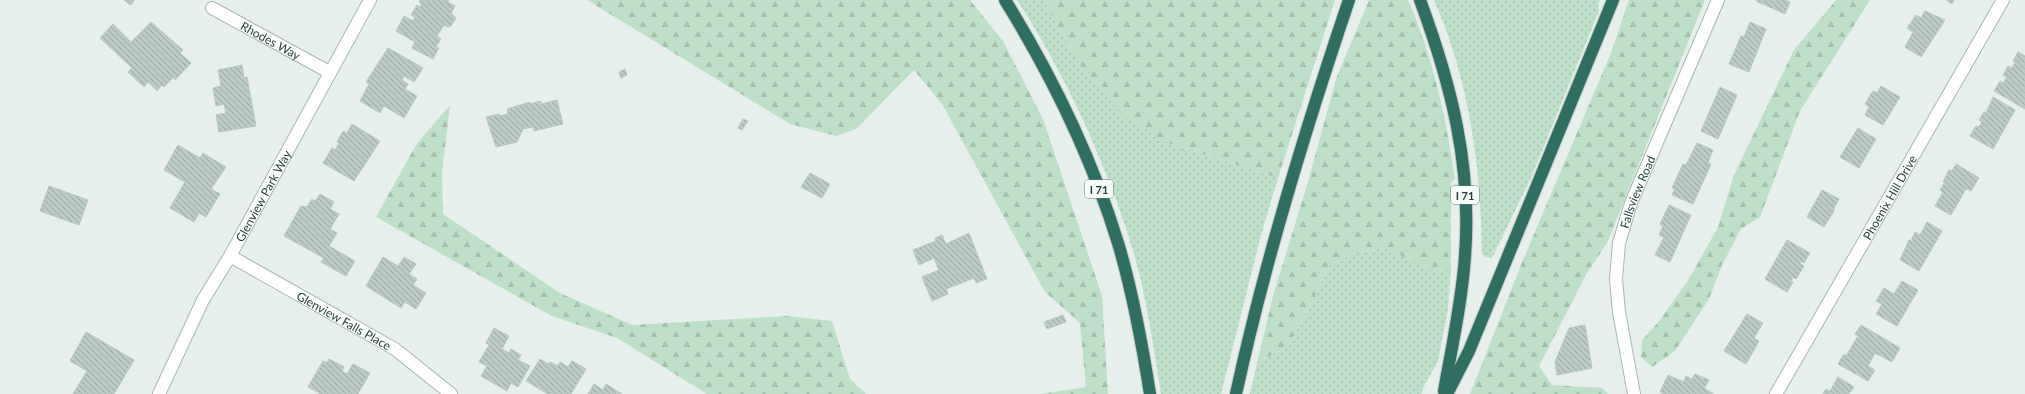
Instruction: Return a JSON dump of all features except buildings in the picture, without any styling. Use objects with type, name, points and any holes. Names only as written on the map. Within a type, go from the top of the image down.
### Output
[{"type":"highway","name":"I 71","points":[[1005,0],[1034,47],[1063,105],[1098,184],[1118,243],[1132,296],[1143,348],[1150,394]]},
{"type":"highway","points":[[1236,394],[1248,340],[1284,201],[1349,0]]},
{"type":"highway","name":"I 71","points":[[1420,0],[1438,50],[1453,101],[1462,152],[1466,202],[1465,254],[1461,296],[1443,394]]},
{"type":"highway","points":[[1447,394],[1469,351],[1614,0]]},
{"type":"street","name":"Glenview Park Way","points":[[159,394],[203,300],[230,256],[329,72],[370,0]]},
{"type":"street","name":"Fallsview Road","points":[[1634,394],[1619,312],[1616,279],[1619,243],[1630,203],[1718,0]]},
{"type":"street","name":"Phoenix Hill Drive","points":[[1776,394],[2003,0]]},
{"type":"street","name":"Rhodes Way","points":[[212,8],[329,72]]},
{"type":"street","name":"Glenview Falls Place","points":[[230,256],[395,349],[451,394]]},
{"type":"green space","points":[[587,0],[970,0],[1003,41],[1043,119],[1102,296],[1108,394],[1040,394],[1086,387],[1080,323],[1045,292],[942,104],[914,70],[856,129],[836,136],[790,124]]},
{"type":"green space","points":[[1017,0],[1043,0],[1081,67],[1168,143],[1278,178],[1261,235],[1221,394],[1161,394],[1150,326],[1135,257],[1113,191],[1085,124],[1053,59]]},
{"type":"green space","points":[[1043,0],[1335,0],[1278,178],[1168,143],[1123,116],[1081,67]]},
{"type":"green space","points":[[1369,0],[1408,0],[1425,43],[1443,110],[1455,179],[1451,182],[1451,269],[1432,270],[1385,248],[1358,252],[1330,265],[1309,309],[1288,346],[1257,363],[1273,296],[1308,182],[1336,79]]},
{"type":"green space","points":[[1434,0],[1600,0],[1598,5],[1599,11],[1530,180],[1492,258],[1485,257],[1482,253],[1476,156],[1464,92],[1446,30]]},
{"type":"green space","points":[[1629,0],[1705,0],[1607,243],[1587,273],[1539,366],[1552,385],[1602,388],[1608,394],[1470,394],[1523,260],[1611,53]]},
{"type":"green space","points":[[1836,0],[1870,0],[1800,111],[1760,217],[1741,229],[1722,265],[1709,299],[1675,351],[1652,367],[1641,357],[1642,340],[1660,320],[1689,279],[1718,227],[1734,175],[1794,50]]},
{"type":"green space","points":[[450,105],[442,172],[443,214],[560,293],[632,325],[787,316],[832,321],[850,379],[866,394],[707,394],[617,338],[552,316],[376,217],[416,145]]},
{"type":"green space","points":[[1386,248],[1432,270],[1451,269],[1448,309],[1438,361],[1422,390],[1422,394],[1250,394],[1257,363],[1288,346],[1309,309],[1330,265],[1358,252]]}]
